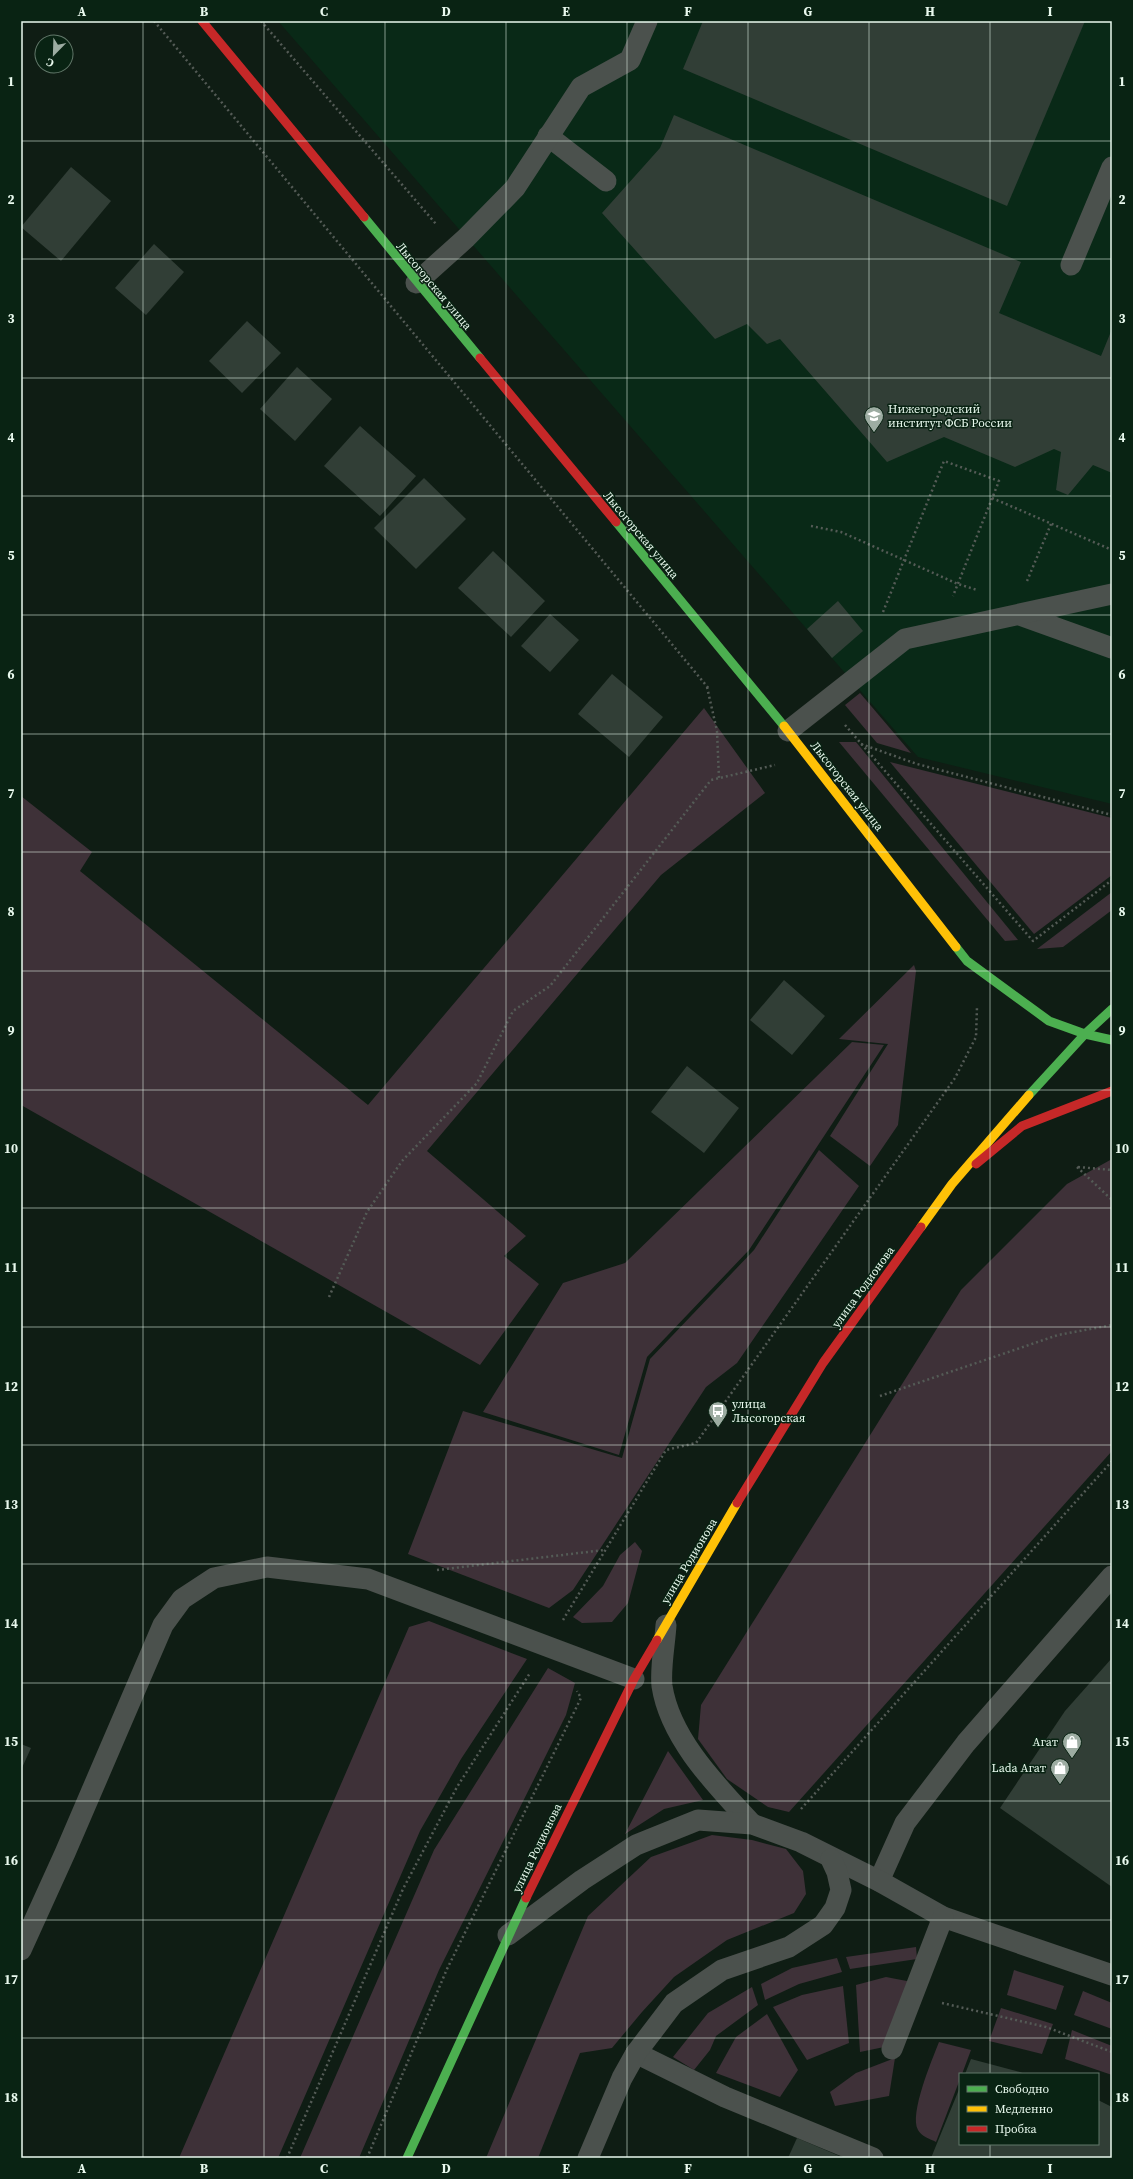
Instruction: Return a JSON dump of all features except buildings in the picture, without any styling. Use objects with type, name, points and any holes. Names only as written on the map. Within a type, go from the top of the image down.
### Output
[{"type":"main road","name":"Лысогорская улица","points":[[202,21],[416,283],[802,748],[967,961],[1049,1021],[1085,1034],[1112,1040]]},
{"type":"main road","name":"улица Родионова","points":[[407,2158],[508,1934],[634,1679],[766,1454],[823,1364],[952,1184],[1009,1116],[1085,1034],[1112,1009]]},
{"type":"main road","points":[[952,1184],[1022,1126],[1112,1091]]},
{"type":"lane","points":[[416,283],[456,247],[514,188],[581,87],[630,60],[647,21]]},
{"type":"lane","points":[[548,136],[606,182]]},
{"type":"lane","points":[[1071,265],[1112,167]]},
{"type":"lane","points":[[788,731],[904,639],[1112,594]]},
{"type":"lane","points":[[1020,615],[1112,648]]},
{"type":"lane","points":[[21,1950],[65,1853],[164,1624],[182,1599],[214,1578],[268,1567],[368,1579],[634,1679]]},
{"type":"lane","points":[[879,1881],[905,1823],[966,1743],[1112,1576]]},
{"type":"lane","points":[[666,1625],[662,1685],[673,1723],[707,1774],[752,1824]]},
{"type":"lane","points":[[508,1934],[582,1880],[636,1845],[698,1820],[752,1824],[778,1835],[801,1842],[831,1859],[879,1881],[942,1917],[1112,1975]]},
{"type":"lane","points":[[588,2158],[622,2078],[636,2053],[674,2003],[722,1970],[789,1947],[823,1925],[835,1908],[841,1890],[837,1872],[831,1859]]},
{"type":"lane","points":[[892,2049],[942,1917]]},
{"type":"lane","points":[[636,2053],[725,2097],[873,2158]]},
{"type":"path","points":[[261,21],[456,247]]},
{"type":"path","points":[[883,612],[944,461],[999,481],[939,632]]},
{"type":"path","points":[[992,498],[1112,550]]},
{"type":"path","points":[[1020,615],[1018,602],[1051,524]]},
{"type":"path","points":[[811,526],[841,532],[903,561],[958,584],[980,591]]},
{"type":"path","points":[[706,686],[716,731],[719,778]]},
{"type":"path","points":[[826,700],[860,744],[1033,941],[1112,880]]},
{"type":"path","points":[[860,744],[917,764],[1112,815]]},
{"type":"path","points":[[329,1297],[367,1212],[402,1161],[477,1084],[514,1011],[550,986],[711,780],[776,764],[802,748]]},
{"type":"path","points":[[287,2158],[403,1889],[457,1787],[547,1646],[666,1450],[696,1443],[900,1153],[955,1078],[976,1037],[977,1006]]},
{"type":"path","points":[[1112,1170],[1077,1167],[1112,1200]]},
{"type":"path","points":[[880,1396],[1058,1335],[1112,1325]]},
{"type":"path","points":[[778,1835],[1112,1461]]},
{"type":"path","points":[[431,1570],[605,1550]]},
{"type":"path","points":[[367,2158],[447,1969],[581,1698],[574,1686]]},
{"type":"path","points":[[912,1997],[1046,2027],[1112,2052]]},
{"type":"shaded area","name":"Нижегородский институт ФСБ России","points":[[278,21],[1112,21],[1112,804],[918,757]]},
{"type":"shaded area","points":[[860,693],[911,753],[877,743],[845,705]]},
{"type":"shaded area","points":[[704,708],[765,793],[661,875],[427,1151],[526,1236],[504,1256],[539,1284],[480,1365],[21,1105],[21,796],[92,852],[80,871],[368,1105]]},
{"type":"shaded area","points":[[839,742],[856,742],[1018,940],[1005,941]]},
{"type":"shaded area","points":[[890,762],[1112,818],[1112,875],[1034,934]]},
{"type":"shaded area","points":[[1112,892],[1112,910],[1063,947],[1037,949]]},
{"type":"shaded area","points":[[914,965],[916,971],[898,1125],[870,1166],[830,1136],[888,1044],[839,1039]]},
{"type":"shaded area","points":[[852,1042],[884,1045],[749,1250],[647,1357],[619,1455],[483,1412],[563,1283],[625,1263]]},
{"type":"shaded area","points":[[819,1150],[859,1186],[737,1363],[706,1387],[573,1590],[549,1608],[408,1554],[463,1411],[622,1458],[650,1359],[754,1250]]},
{"type":"shaded area","points":[[1112,1159],[1112,1451],[789,1812],[768,1807],[727,1779],[698,1739],[701,1705],[961,1290],[1067,1184]]},
{"type":"shaded area","points":[[635,1542],[642,1551],[628,1603],[612,1622],[582,1623],[573,1617],[603,1586],[620,1555]]},
{"type":"shaded area","points":[[429,1621],[527,1659],[461,1759],[420,1831],[278,2158],[179,2158],[409,1627]]},
{"type":"shaded area","points":[[548,1668],[575,1683],[566,1715],[439,1970],[359,2158],[300,2158],[434,1850]]},
{"type":"shaded area","points":[[668,1751],[703,1800],[664,1809],[625,1834]]},
{"type":"shaded area","points":[[712,1835],[752,1840],[786,1849],[803,1871],[806,1894],[794,1913],[727,1940],[674,1977],[612,2048],[580,2053],[538,2158],[486,2158],[588,1916],[651,1857]]},
{"type":"shaded area","points":[[916,1947],[917,1959],[850,1969],[846,1957]]},
{"type":"shaded area","points":[[837,1958],[842,1972],[799,1984],[765,2000],[761,1984],[792,1968]]},
{"type":"shaded area","points":[[1014,1970],[1064,1986],[1056,2010],[1007,1995]]},
{"type":"shaded area","points":[[886,1977],[912,1982],[889,2046],[860,2052],[856,1985]]},
{"type":"shaded area","points":[[843,1986],[849,2043],[807,2060],[773,2007],[802,1995]]},
{"type":"shaded area","points":[[752,1987],[758,2005],[716,2036],[710,2050],[694,2070],[673,2057],[708,2013]]},
{"type":"shaded area","points":[[1083,1991],[1112,2003],[1112,2029],[1074,2015]]},
{"type":"shaded area","points":[[1001,2008],[1053,2024],[1042,2054],[989,2041]]},
{"type":"shaded area","points":[[767,2014],[798,2070],[780,2097],[716,2073],[736,2037]]},
{"type":"shaded area","points":[[1072,2030],[1112,2046],[1112,2075],[1065,2059]]},
{"type":"shaded area","points":[[939,2042],[971,2050],[962,2073],[959,2073],[959,2082],[936,2142],[921,2134],[918,2130],[916,2122],[916,2112],[927,2074]]},
{"type":"shaded area","points":[[895,2058],[889,2096],[835,2106],[830,2092],[856,2073]]},
{"type":"traffic: fast","points":[[364,217],[480,358]]},
{"type":"traffic: fast","points":[[616,522],[784,726]]},
{"type":"traffic: fast","points":[[956,947],[967,961],[1049,1021],[1085,1034],[1112,1040]]},
{"type":"traffic: fast","points":[[1029,1095],[1085,1034],[1112,1009]]},
{"type":"traffic: fast","points":[[407,2158],[526,1898]]},
{"type":"traffic: slow","points":[[784,726],[956,947]]},
{"type":"traffic: slow","points":[[921,1227],[952,1184],[1029,1095]]},
{"type":"traffic: slow","points":[[657,1640],[737,1503]]},
{"type":"traffic: jam","points":[[202,21],[364,217]]},
{"type":"traffic: jam","points":[[480,358],[616,522]]},
{"type":"traffic: jam","points":[[976,1164],[1022,1126],[1112,1091]]},
{"type":"traffic: jam","points":[[737,1503],[823,1363],[921,1227]]},
{"type":"traffic: jam","points":[[526,1898],[634,1679],[657,1640]]},
{"type":"place","name":"Нижегородский институт ФСБ России","points":[[874,433]]},
{"type":"place","name":"улица Лысогорская","points":[[718,1428]]},
{"type":"place","name":"Агат","points":[[1072,1759]]},
{"type":"place","name":"Lada Агат","points":[[1060,1785]]}]
